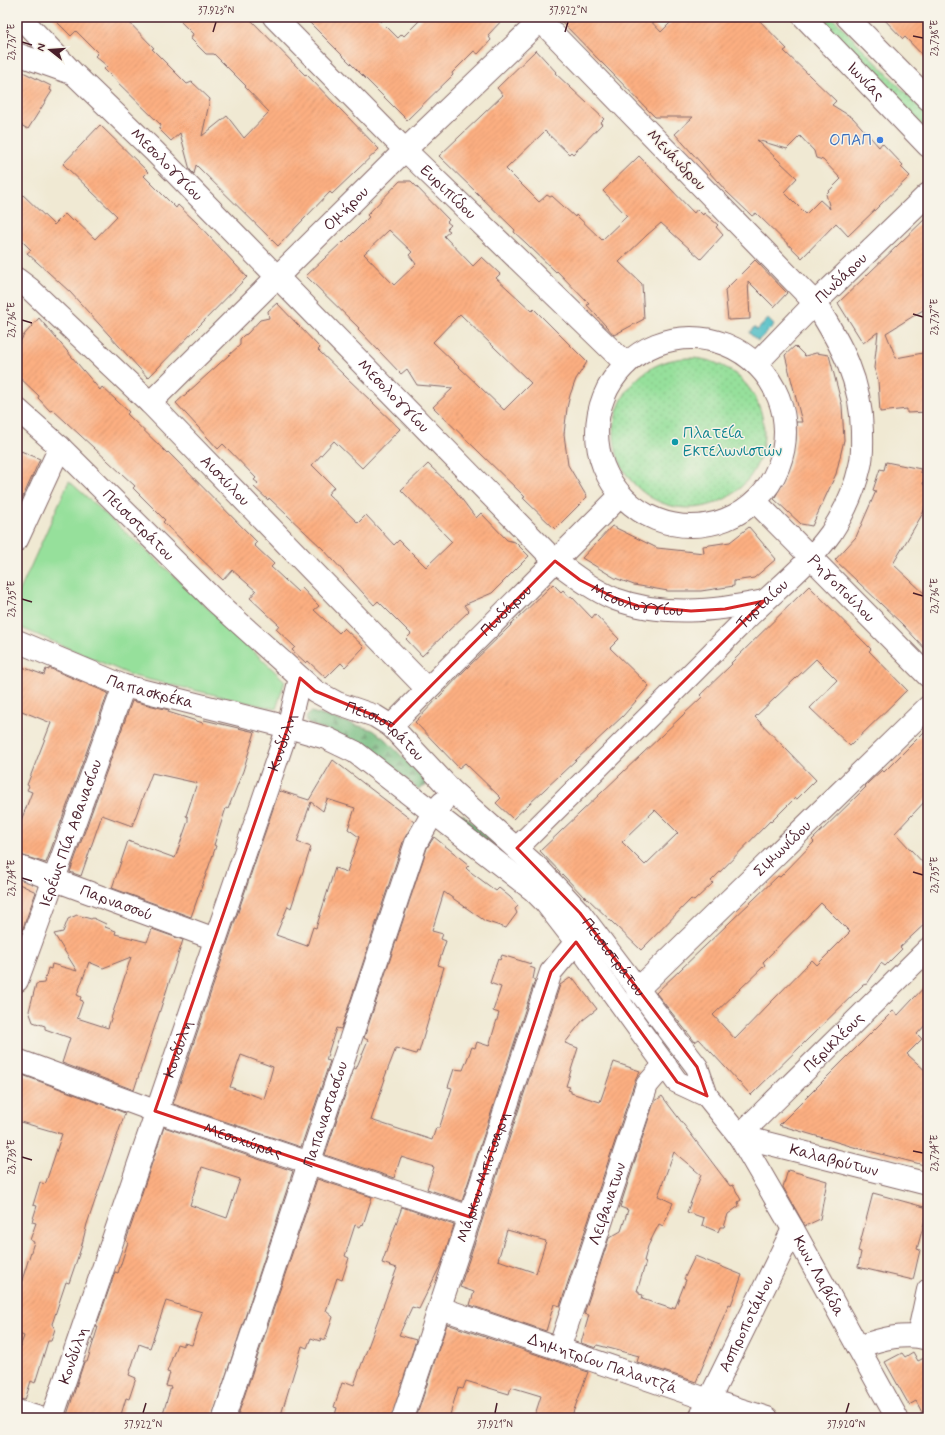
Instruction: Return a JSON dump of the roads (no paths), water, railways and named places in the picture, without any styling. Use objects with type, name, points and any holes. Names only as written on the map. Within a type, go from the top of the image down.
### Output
[{"type":"street","name":"Μεσολογγίου","points":[[20,17],[75,74],[154,151],[555,561],[580,580],[608,595],[638,606],[661,610],[691,611],[724,609],[764,601]]},
{"type":"street","name":"Ευριπίδου","points":[[274,17],[405,150],[626,364]]},
{"type":"street","name":"Ιωνίας","points":[[804,17],[928,146]]},
{"type":"street","name":"Ιωνίας","points":[[847,17],[928,99]]},
{"type":"street","name":"Ομήρου","points":[[150,403],[540,18]]},
{"type":"street","name":"Μενάνδρου","points":[[540,18],[814,303]]},
{"type":"street","name":"Μεσολογγίου","points":[[17,54],[36,59],[75,74]]},
{"type":"street","name":"Πινδάρου","points":[[756,364],[814,303],[928,194]]},
{"type":"street","name":"Αισχύλου","points":[[17,279],[29,288],[150,403],[427,689]]},
{"type":"street","name":"Τυρταίου","points":[[517,848],[764,601],[810,558],[831,533],[844,509],[860,465],[862,445],[860,408],[855,378],[831,328],[814,303]]},
{"type":"street","points":[[686,338],[702,339],[724,344],[743,353],[756,364],[772,383],[778,397],[783,412],[785,432],[784,448],[778,468],[768,486],[755,501],[742,511],[722,521],[706,525],[690,526],[673,525],[652,518],[638,510],[621,495],[603,464],[598,444],[598,424],[602,404],[608,389],[626,364],[639,354],[654,346],[669,340],[686,338]]},
{"type":"street","name":"Πεισιστράτου","points":[[17,409],[60,447],[214,600],[300,678],[315,691],[337,703],[375,716],[390,726],[452,791],[517,848],[580,913],[697,1067],[707,1096]]},
{"type":"street","points":[[17,540],[60,447]]},
{"type":"street","name":"Πινδάρου","points":[[390,726],[621,495]]},
{"type":"street","name":"Ρηγοπούλου","points":[[755,501],[928,676]]},
{"type":"street","name":"Παπασκρέκα","points":[[17,641],[124,686],[288,727],[326,738],[355,752],[433,813],[459,831],[533,890],[545,902],[576,942],[677,1082],[707,1096]]},
{"type":"street","name":"Κονδύλη","points":[[52,1418],[155,1111],[288,727],[300,678]]},
{"type":"street","name":"Ιερέως Πία Αθανασίου","points":[[17,981],[124,686]]},
{"type":"street","name":"Σιμωνίδου","points":[[637,990],[928,707]]},
{"type":"street","name":"Παπαναστασίου","points":[[224,1418],[416,843],[433,813],[452,791]]},
{"type":"street","name":"Παρνασσού","points":[[17,866],[53,881],[215,939]]},
{"type":"street","name":"Μάρκου Μπότσαρη","points":[[403,1418],[551,972],[576,942]]},
{"type":"street","name":"Περικλέους","points":[[739,1136],[928,949]]},
{"type":"street","name":"Μεσοχώρας","points":[[17,1060],[155,1111],[470,1217]]},
{"type":"street","name":"Λειβανατων","points":[[559,1349],[647,1085],[665,1064]]},
{"type":"street","name":"Κων. Λαβίδα","points":[[707,1096],[739,1136],[793,1229],[897,1418]]},
{"type":"street","name":"Καλαβρύτων","points":[[739,1136],[928,1184]]},
{"type":"street","name":"Ασπροποτάμου","points":[[705,1409],[793,1229]]},
{"type":"street","points":[[858,1347],[884,1338],[923,1338],[928,1290]]},
{"type":"street","name":"Δημητρίου Παλαντζά","points":[[440,1308],[559,1349],[705,1409],[767,1418]]},
{"type":"street","points":[[17,1411],[40,1418]]},
{"type":"water","points":[[768,319],[774,325],[758,341],[749,333],[754,327],[757,330]]},
{"type":"place","name":"ΟΠΑΠ","points":[[880,140]]},
{"type":"place","name":"Πλατεία Εκτελωνιστών","points":[[675,442]]}]
